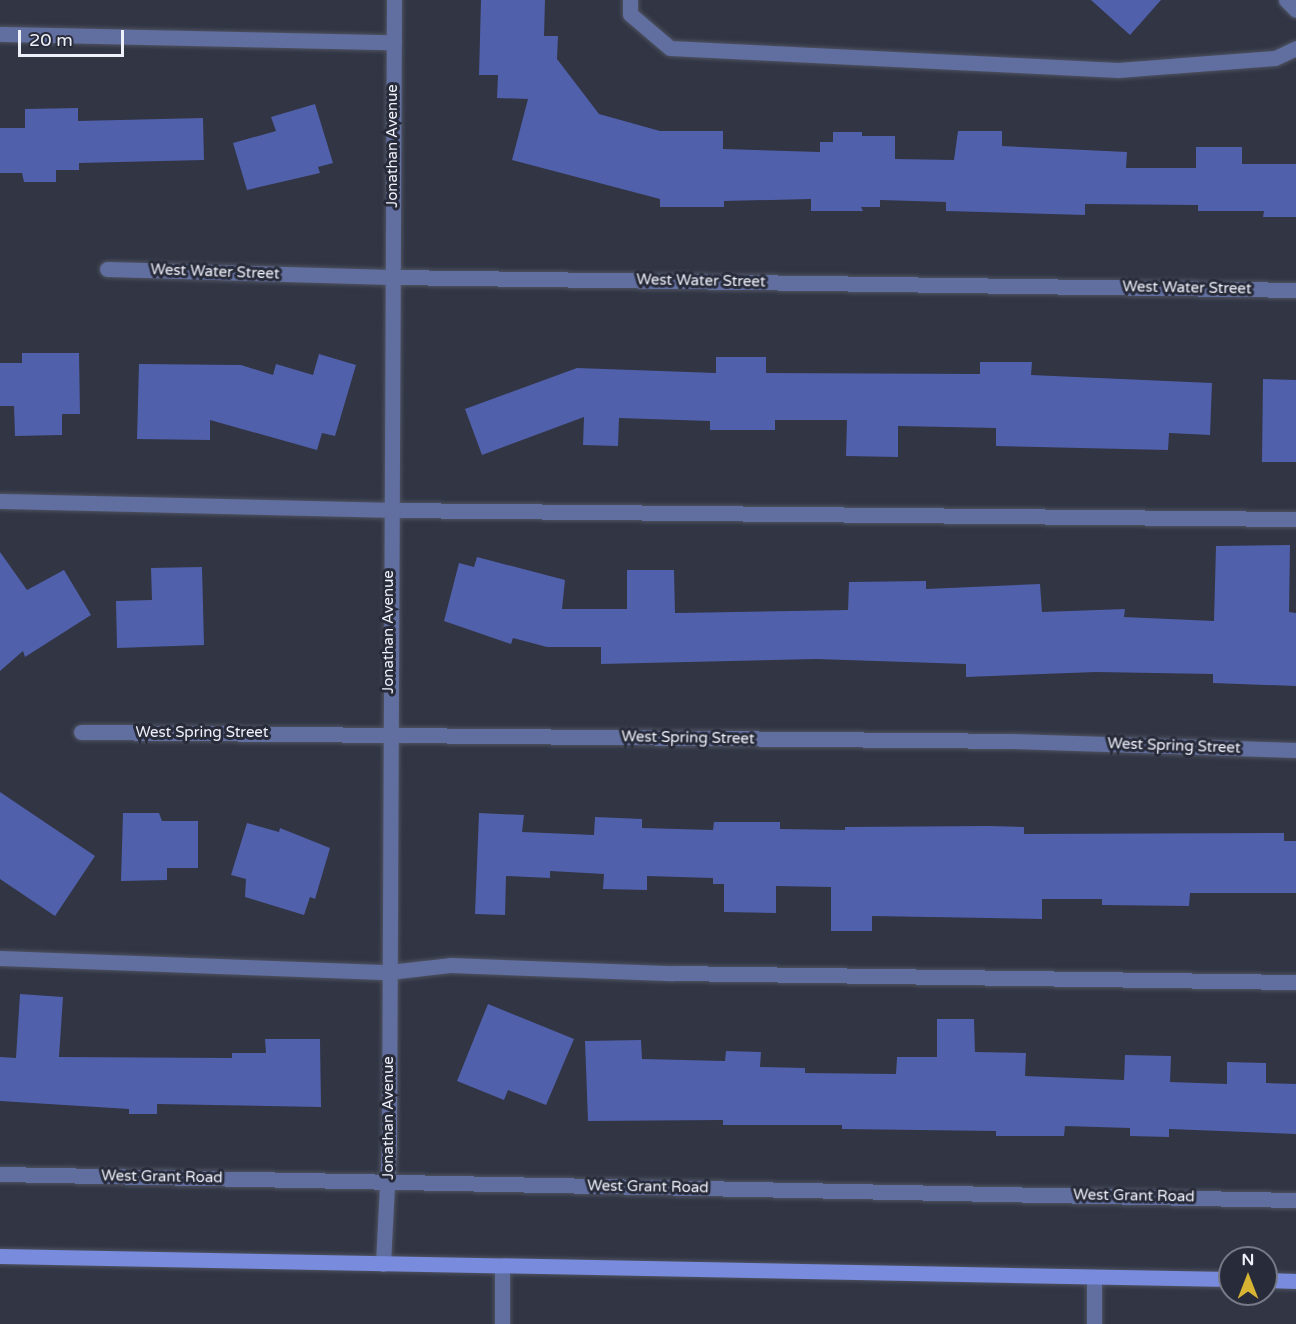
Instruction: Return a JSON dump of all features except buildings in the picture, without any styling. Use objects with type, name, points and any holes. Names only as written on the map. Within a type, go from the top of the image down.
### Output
[{"type":"main road","points":[[0,1256],[1218,1279]]},
{"type":"main road","points":[[1278,1280],[1296,1281]]},
{"type":"street","name":"Jonathan Avenue","points":[[383,1264],[389,1182],[388,734],[394,0]]},
{"type":"street","points":[[630,0],[630,14],[670,48],[1118,70],[1275,58],[1296,48]]},
{"type":"street","points":[[1286,0],[1296,10]]},
{"type":"street","points":[[0,34],[394,42]]},
{"type":"street","name":"West Water Street","points":[[107,269],[393,277],[1296,290]]},
{"type":"street","points":[[0,501],[390,510],[1296,519]]},
{"type":"street","name":"West Spring Street","points":[[81,732],[1012,741],[1296,750]]},
{"type":"street","points":[[0,958],[389,972],[450,965],[685,974],[1296,982]]},
{"type":"street","name":"West Grant Road","points":[[0,1174],[1296,1200]]},
{"type":"street","points":[[502,1266],[502,1324]]},
{"type":"street","points":[[1094,1277],[1094,1324]]}]
